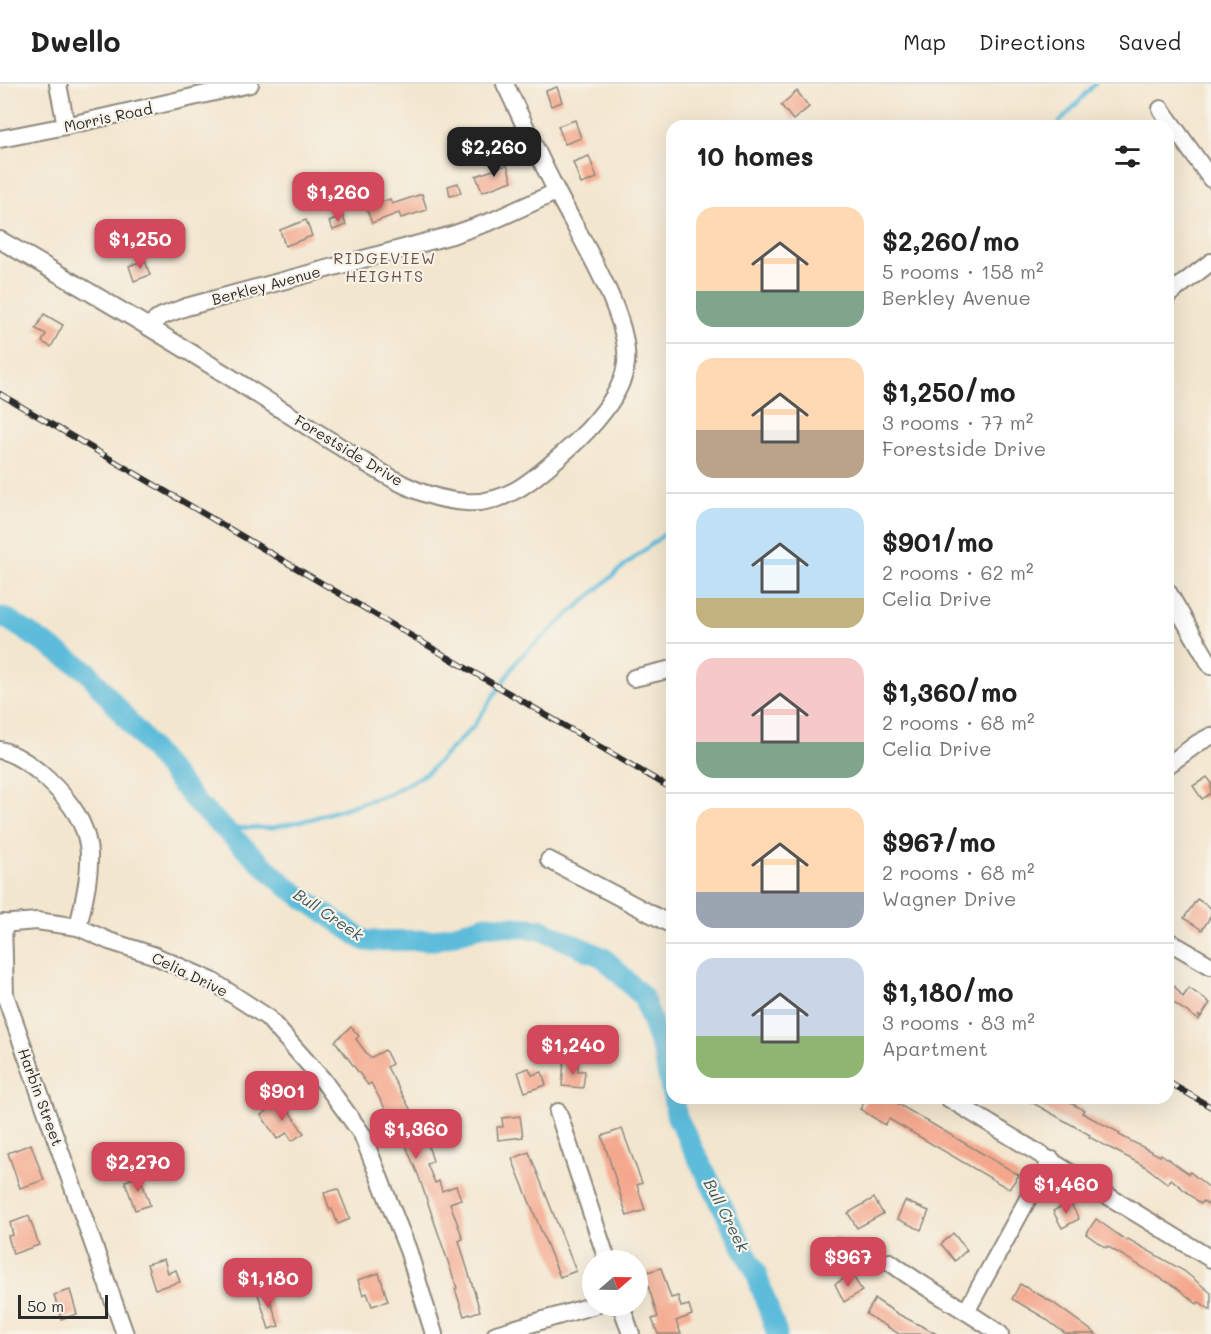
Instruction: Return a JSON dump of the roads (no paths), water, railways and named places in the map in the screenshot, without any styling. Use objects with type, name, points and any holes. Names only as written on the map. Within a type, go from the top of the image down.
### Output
[{"type":"street","points":[[58,84],[66,126]]},
{"type":"street","name":"Morris Road","points":[[0,139],[250,84]]},
{"type":"street","name":"Forestside Drive","points":[[0,240],[148,326],[390,478],[447,500],[468,503],[494,500],[528,484],[586,434],[616,391],[626,362],[622,331],[610,295],[556,192],[504,84]]},
{"type":"street","points":[[1161,109],[1169,120]]},
{"type":"street","points":[[1174,127],[1211,179]]},
{"type":"street","name":"Berkley Avenue","points":[[148,326],[162,316],[186,307],[452,235],[492,221],[556,192]]},
{"type":"street","points":[[1174,290],[1211,262]]},
{"type":"street","points":[[1174,602],[1211,666]]},
{"type":"street","points":[[634,678],[666,670]]},
{"type":"street","points":[[1174,761],[1211,736]]},
{"type":"street","points":[[0,750],[6,751],[38,770],[66,797],[83,825],[90,848],[88,883],[78,927]]},
{"type":"street","points":[[549,860],[666,922]]},
{"type":"street","name":"Celia Drive","points":[[2,924],[37,921],[78,927],[109,941],[153,955],[212,981],[267,1017],[322,1079],[362,1134],[408,1250],[434,1334]]},
{"type":"street","name":"Harbin Street","points":[[2,924],[5,995],[125,1334]]},
{"type":"street","points":[[1174,944],[1211,966]]},
{"type":"street","points":[[958,1104],[1211,1258]]},
{"type":"street","points":[[558,1112],[604,1250]]},
{"type":"street","points":[[967,1310],[1030,1195],[1052,1160]]},
{"type":"street","points":[[890,1262],[915,1281],[967,1310],[1000,1334]]},
{"type":"street","points":[[496,1334],[582,1309]]},
{"type":"street","points":[[625,1316],[631,1334]]},
{"type":"waterway","points":[[1062,120],[1095,84]]},
{"type":"waterway","points":[[222,828],[271,828],[311,819],[389,794],[427,773],[473,727],[519,658],[624,566],[666,533]]},
{"type":"waterway","name":"Bull Creek","points":[[0,617],[9,620],[87,671],[198,805],[286,886],[365,941],[435,940],[486,925],[540,929],[604,958],[643,997],[666,1067]]},
{"type":"waterway","name":"Bull Creek","points":[[674,1104],[677,1117],[756,1273],[777,1334]]},
{"type":"railway","points":[[0,394],[666,785]]},
{"type":"railway","points":[[1174,1085],[1211,1107]]},
{"type":"district","name":"RIDGEVIEW HEIGHTS","points":[[385,266]]}]
